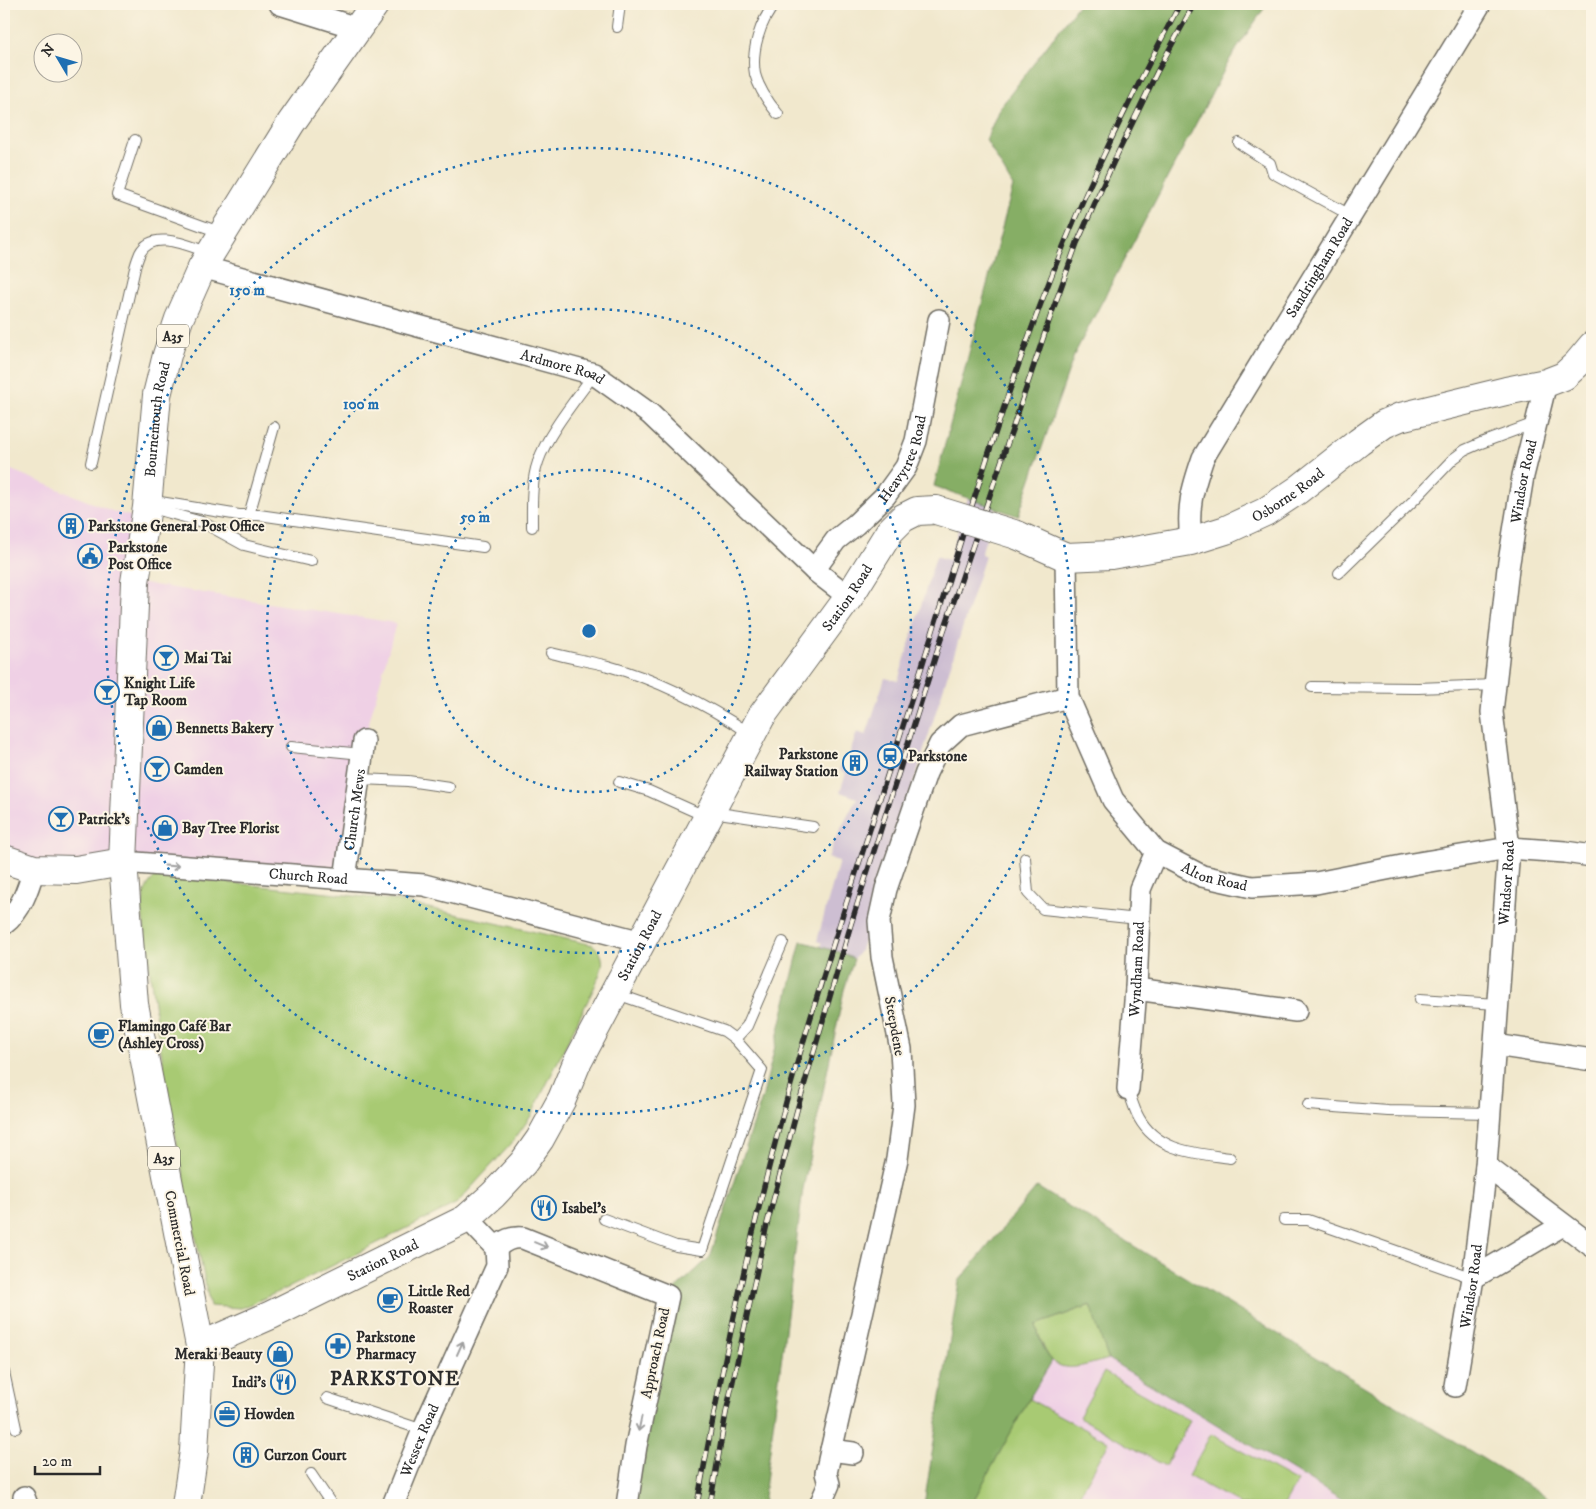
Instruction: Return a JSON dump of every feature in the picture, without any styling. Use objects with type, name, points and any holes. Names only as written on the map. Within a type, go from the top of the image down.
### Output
[{"type":"main road","name":"Bournemouth Road","points":[[123,862],[135,582],[147,503],[159,387],[166,356],[179,319],[212,251],[292,123],[375,4]]},
{"type":"main road","name":"Osborne Road","points":[[1017,535],[1066,557],[1111,555],[1191,541],[1226,530],[1265,512],[1298,490],[1384,424],[1400,417],[1546,383],[1564,376],[1592,346]]},
{"type":"main road","name":"Station Road","points":[[200,1346],[280,1310],[466,1220],[493,1195],[523,1163],[540,1139],[562,1099],[576,1065],[761,717],[850,598],[890,531],[903,518],[917,510],[936,510],[1017,535]]},
{"type":"main road","name":"Church Road","points":[[4,859],[34,869],[76,870],[123,862]]},
{"type":"main road","name":"Commercial Road","points":[[123,862],[134,1004],[200,1346],[194,1451],[186,1505]]},
{"type":"street","points":[[280,4],[357,28]]},
{"type":"street","name":"Sandringham Road","points":[[1191,541],[1188,514],[1191,494],[1203,458],[1480,4]]},
{"type":"street","name":"Ardmore Road","points":[[212,251],[377,314],[594,374],[650,414],[814,570],[850,598]]},
{"type":"street","name":"Heavytree Road","points":[[814,570],[836,540],[856,524],[884,496],[906,467],[916,441],[939,320]]},
{"type":"street","name":"Windsor Road","points":[[1455,1386],[1473,1278],[1486,1166],[1508,848],[1492,712],[1508,568],[1523,476],[1546,383]]},
{"type":"street","name":"Alton Road","points":[[1066,557],[1068,696],[1113,800],[1156,852],[1202,876],[1252,887],[1316,883],[1508,848],[1592,856]]},
{"type":"street","name":"Steepdene","points":[[820,1505],[829,1484],[826,1473],[896,1159],[904,1104],[901,1049],[882,957],[879,921],[886,889],[926,773],[940,744],[961,725],[1068,696]]},
{"type":"street","name":"Church Mews","points":[[345,879],[363,748]]},
{"type":"street","name":"Wyndham Road","points":[[1128,1089],[1136,989],[1140,889],[1156,852]]},
{"type":"street","name":"Church Road","points":[[123,862],[424,885],[642,942]]},
{"type":"street","points":[[4,924],[13,917],[27,890],[34,869]]},
{"type":"street","points":[[1136,989],[1296,1011]]},
{"type":"street","points":[[1495,1045],[1592,1060]]},
{"type":"street","points":[[1486,1166],[1592,1246]]},
{"type":"street","points":[[470,1216],[477,1228],[496,1248]]},
{"type":"street","points":[[1473,1278],[1564,1225]]},
{"type":"street","name":"Approach Road","points":[[496,1248],[506,1240],[523,1238],[668,1296],[636,1446],[627,1505]]},
{"type":"street","name":"Wessex Road","points":[[393,1505],[422,1430],[497,1266],[496,1248]]},
{"type":"street","points":[[831,1450],[853,1453]]},
{"type":"lane","points":[[617,27],[620,4]]},
{"type":"lane","points":[[775,4],[761,27],[755,53],[755,73],[766,99],[778,114]]},
{"type":"lane","points":[[135,140],[117,195],[212,251]]},
{"type":"lane","points":[[1239,142],[1270,163],[1273,173],[1350,215]]},
{"type":"lane","points":[[91,463],[140,252],[153,242],[161,241],[174,242],[212,251]]},
{"type":"lane","points":[[532,527],[532,487],[538,461],[555,429],[594,374]]},
{"type":"lane","points":[[1339,573],[1416,499],[1453,459],[1480,443],[1536,422]]},
{"type":"lane","points":[[249,515],[274,427]]},
{"type":"lane","points":[[147,503],[239,515],[259,514],[483,548]]},
{"type":"lane","points":[[147,503],[202,522],[244,545],[312,561]]},
{"type":"lane","points":[[551,653],[608,666],[665,686],[717,712],[752,734]]},
{"type":"lane","points":[[1312,686],[1418,688],[1495,685]]},
{"type":"lane","points":[[291,747],[363,748]]},
{"type":"lane","points":[[359,779],[408,781],[449,787]]},
{"type":"lane","points":[[619,782],[710,815],[813,827]]},
{"type":"lane","points":[[1025,858],[1028,893],[1043,910],[1138,919]]},
{"type":"lane","points":[[735,1039],[747,1026],[783,942]]},
{"type":"lane","points":[[604,1219],[676,1246],[702,1250],[762,1070],[735,1039],[724,1031],[614,993]]},
{"type":"lane","points":[[1420,999],[1498,1004]]},
{"type":"lane","points":[[1128,1089],[1139,1119],[1156,1138],[1179,1151],[1230,1158]]},
{"type":"lane","points":[[1308,1105],[1388,1111],[1490,1113]]},
{"type":"lane","points":[[1284,1220],[1308,1220],[1473,1278]]},
{"type":"lane","points":[[4,1372],[16,1428]]},
{"type":"lane","points":[[327,1398],[422,1430]]},
{"type":"lane","points":[[311,1474],[332,1505]]},
{"type":"shaded area","points":[[1020,327],[1042,366],[981,554],[985,556],[861,950],[854,959],[824,1050],[684,1505],[788,1056],[822,943],[817,941],[839,861],[828,858],[835,840],[857,798],[840,792],[846,773],[839,770],[845,754],[849,756],[857,732],[866,735],[885,678],[898,681],[936,556],[949,560]]},
{"type":"shaded area","points":[[4,467],[112,511],[145,520],[135,582],[396,623],[364,741],[345,879],[4,859]]},
{"type":"shaded area","points":[[1091,1305],[1108,1359],[1350,1505],[971,1505],[1052,1361],[1047,1355]]},
{"type":"green space","points":[[1079,4],[1267,4],[1230,59],[1075,353],[1018,516],[934,486],[1013,186],[986,140],[999,109]]},
{"type":"green space","points":[[158,875],[393,900],[593,945],[601,955],[601,969],[595,986],[531,1116],[511,1144],[457,1203],[290,1287],[241,1308],[210,1306],[177,1145],[157,1027],[142,911],[147,886]]},
{"type":"green space","points":[[801,941],[839,952],[854,959],[844,990],[803,1189],[763,1505],[627,1505],[668,1296],[710,1257],[763,1095]]},
{"type":"green space","points":[[1037,1187],[1559,1505],[1350,1505],[1108,1359],[1090,1305],[1036,1325],[1046,1353],[1052,1361],[971,1505],[924,1505],[959,1281]]},
{"type":"green space","points":[[1091,1305],[1108,1359],[1079,1366],[1060,1366],[1047,1353],[1036,1325]]},
{"type":"green space","points":[[1104,1372],[1190,1421],[1165,1466],[1079,1417]]},
{"type":"green space","points":[[1029,1399],[1109,1442],[1074,1505],[971,1505]]},
{"type":"green space","points":[[1211,1434],[1297,1482],[1284,1505],[1241,1505],[1188,1476]]},
{"type":"railway","points":[[697,1505],[737,1302],[786,1102],[830,953],[981,476],[1020,361],[1063,247],[1118,124],[1180,4]]},
{"type":"railway","points":[[710,1505],[726,1413],[767,1224],[797,1110],[851,924],[938,648],[1077,243],[1157,72],[1194,4]]},
{"type":"place","name":"Parkstone General Post Office","points":[[71,526]]},
{"type":"place","name":"Parkstone Post Office","points":[[90,556]]},
{"type":"place","name":"Mai Tai","points":[[166,658]]},
{"type":"place","name":"Knight Life Tap Room","points":[[107,692]]},
{"type":"place","name":"Bennetts Bakery","points":[[159,728]]},
{"type":"place","name":"Parkstone","points":[[890,756]]},
{"type":"place","name":"Parkstone Railway Station","points":[[855,763]]},
{"type":"place","name":"Camden","points":[[157,769]]},
{"type":"place","name":"Patrick's","points":[[61,819]]},
{"type":"place","name":"Bay Tree Florist","points":[[165,828]]},
{"type":"place","name":"Flamingo Café Bar (Ashley Cross)","points":[[101,1035]]},
{"type":"place","name":"Isabel's","points":[[544,1208]]},
{"type":"place","name":"Little Red Roaster","points":[[390,1300]]},
{"type":"place","name":"Parkstone Pharmacy","points":[[338,1346]]},
{"type":"place","name":"Meraki Beauty","points":[[280,1354]]},
{"type":"place","name":"Indi's","points":[[283,1382]]},
{"type":"place","name":"Howden","points":[[227,1414]]},
{"type":"place","name":"Curzon Court","points":[[246,1455]]},
{"type":"district","name":"PARKSTONE","points":[[395,1378]]}]
